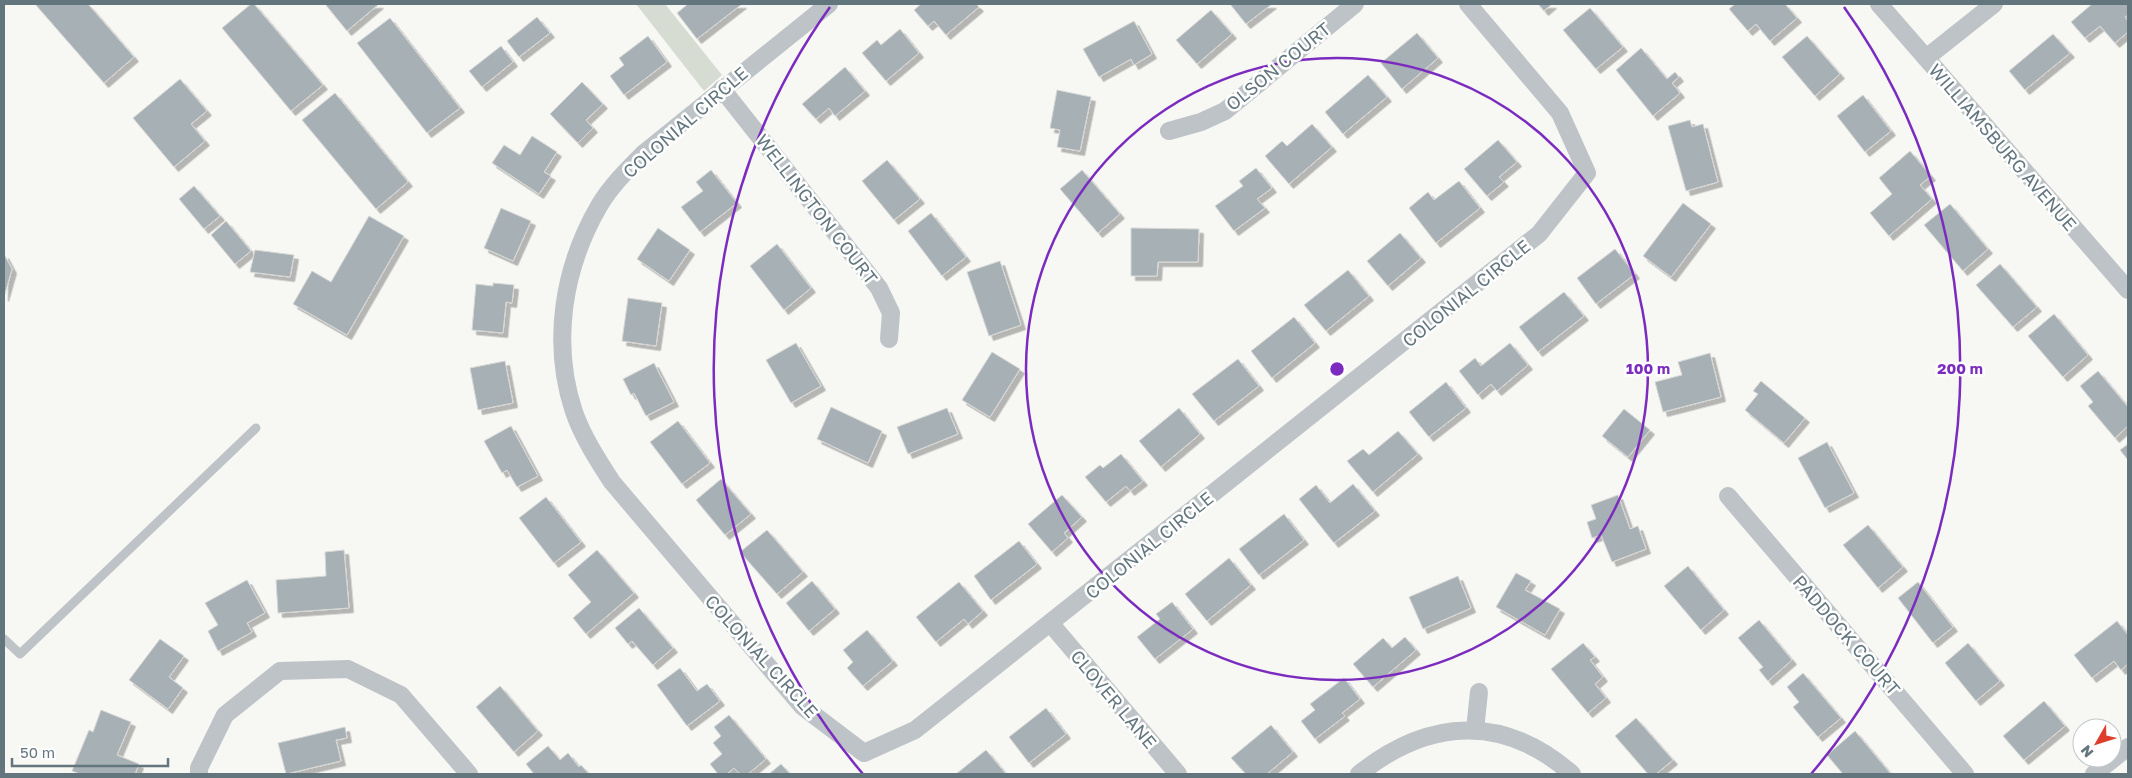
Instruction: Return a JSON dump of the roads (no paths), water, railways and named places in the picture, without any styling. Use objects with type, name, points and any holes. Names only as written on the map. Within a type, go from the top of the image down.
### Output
[{"type":"street","name":"COLONIAL CIRCLE","points":[[829,4],[643,154],[620,177],[600,205],[583,238],[570,273],[563,308],[562,343],[570,396],[587,443],[612,482],[802,706],[864,753],[915,730],[1051,624],[1539,234],[1551,222],[1587,173],[1560,113],[1468,4]]},
{"type":"street","name":"OLSON COURT","points":[[1169,131],[1201,122],[1225,111],[1355,4]]},
{"type":"street","name":"WILLIAMSBURG AVENUE","points":[[1879,4],[2128,290]]},
{"type":"street","points":[[1926,58],[1994,4]]},
{"type":"street","name":"WELLINGTON COURT","points":[[722,89],[879,288],[891,314],[889,339]]},
{"type":"street","name":"PADDOCK COURT","points":[[1728,496],[1965,774]]},
{"type":"street","name":"CLOVER LANE","points":[[1051,624],[1178,774]]},
{"type":"street","points":[[199,774],[199,768],[225,715],[280,671],[348,669],[401,695],[469,774]]},
{"type":"street","points":[[1475,730],[1479,692]]},
{"type":"street","points":[[1359,774],[1398,748],[1429,735],[1475,730],[1502,734],[1531,744],[1572,774]]},
{"type":"street","points":[[2094,774],[2128,747]]},
{"type":"lane","points":[[4,638],[20,654],[256,428]]}]
